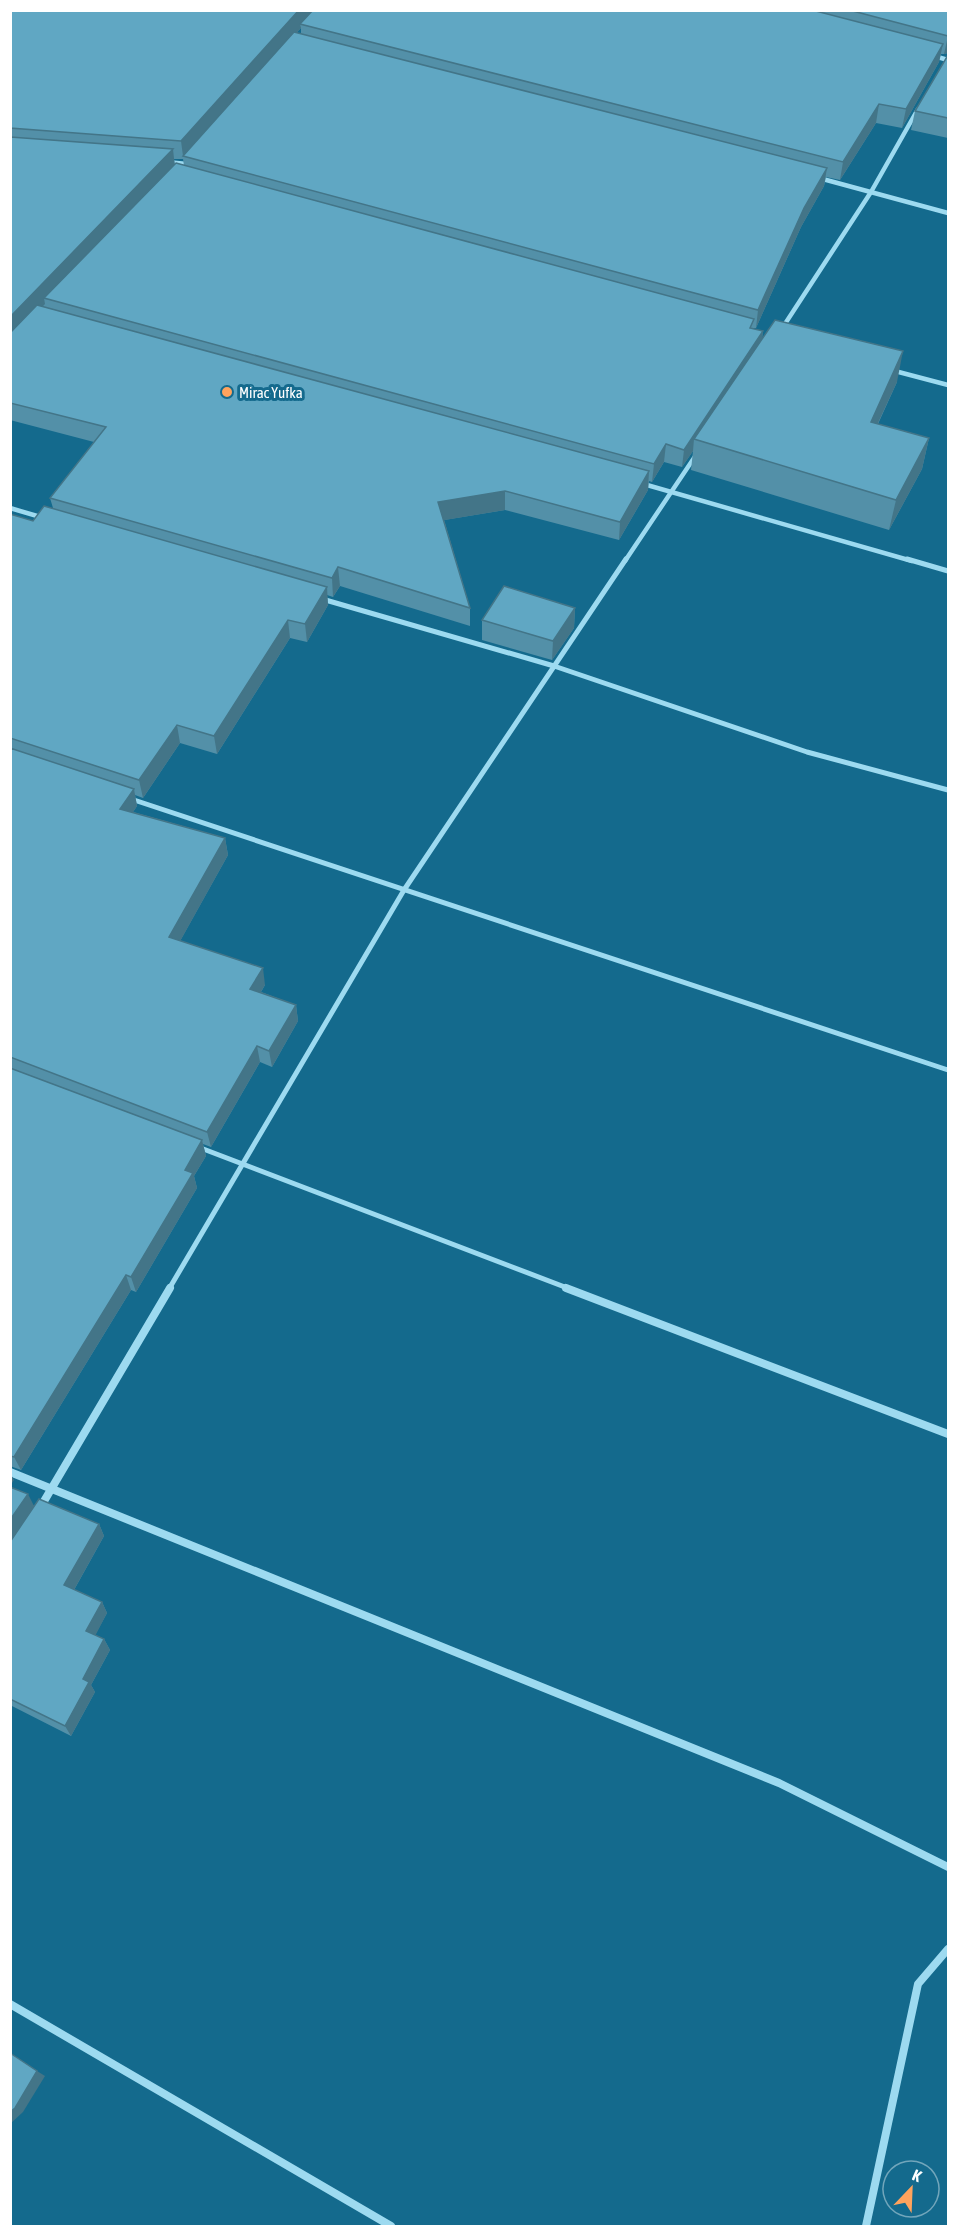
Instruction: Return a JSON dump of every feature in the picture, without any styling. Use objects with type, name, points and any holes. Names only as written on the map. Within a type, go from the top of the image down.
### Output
[{"type":"street","points":[[924,54],[948,58],[941,70]]},
{"type":"street","points":[[775,338],[871,192],[923,100]]},
{"type":"street","points":[[164,162],[187,164]]},
{"type":"street","points":[[813,177],[948,213]]},
{"type":"street","points":[[879,366],[948,385]]},
{"type":"street","points":[[35,1517],[404,890],[697,453]]},
{"type":"street","points":[[637,482],[948,571]]},
{"type":"street","points":[[10,508],[56,521]]},
{"type":"street","points":[[316,597],[554,666],[807,752],[948,790]]},
{"type":"street","points":[[123,797],[948,1070]]},
{"type":"street","points":[[188,1144],[948,1434]]},
{"type":"street","points":[[10,1472],[779,1783],[948,1867]]},
{"type":"street","points":[[866,2226],[918,1984],[948,1949]]},
{"type":"street","points":[[10,2004],[391,2226]]},
{"type":"building","points":[[10,10],[299,10],[181,141],[10,128]]},
{"type":"building","points":[[313,10],[812,10],[943,44],[906,109],[879,104],[843,162],[300,24]]},
{"type":"building","points":[[849,10],[948,10],[948,36]]},
{"type":"building","points":[[294,32],[827,168],[804,208],[758,310],[183,156]]},
{"type":"building","points":[[948,55],[948,118],[915,111]]},
{"type":"building","points":[[10,137],[173,149],[10,317]]},
{"type":"building","points":[[176,163],[754,319],[750,328],[763,331],[684,450],[666,444],[654,464],[44,298]]},
{"type":"building","points":[[37,305],[649,471],[620,522],[505,491],[438,502],[470,608],[338,567],[332,578],[50,498],[106,427],[10,403],[10,333]]},
{"type":"building","points":[[775,320],[903,351],[871,422],[929,438],[896,500],[694,439]]},
{"type":"building","points":[[44,506],[327,587],[305,624],[288,620],[214,736],[177,725],[139,780],[10,738],[10,514],[33,521]]},
{"type":"building","points":[[504,586],[575,608],[553,641],[482,620]]},
{"type":"building","points":[[10,748],[134,789],[120,809],[225,838],[169,937],[263,968],[250,989],[296,1005],[269,1051],[257,1046],[207,1132],[10,1057]]},
{"type":"building","points":[[10,1068],[202,1140],[185,1170],[193,1173],[131,1277],[126,1275],[14,1457],[10,1456]]},
{"type":"building","points":[[10,1487],[28,1494],[10,1520]]},
{"type":"building","points":[[39,1499],[99,1524],[64,1585],[102,1602],[86,1631],[104,1639],[83,1679],[89,1682],[65,1726],[10,1699],[10,1542]]},
{"type":"building","points":[[10,2053],[37,2071],[15,2108],[10,2112]]},
{"type":"place","name":"Mirac Yufka","points":[[227,392]]}]
